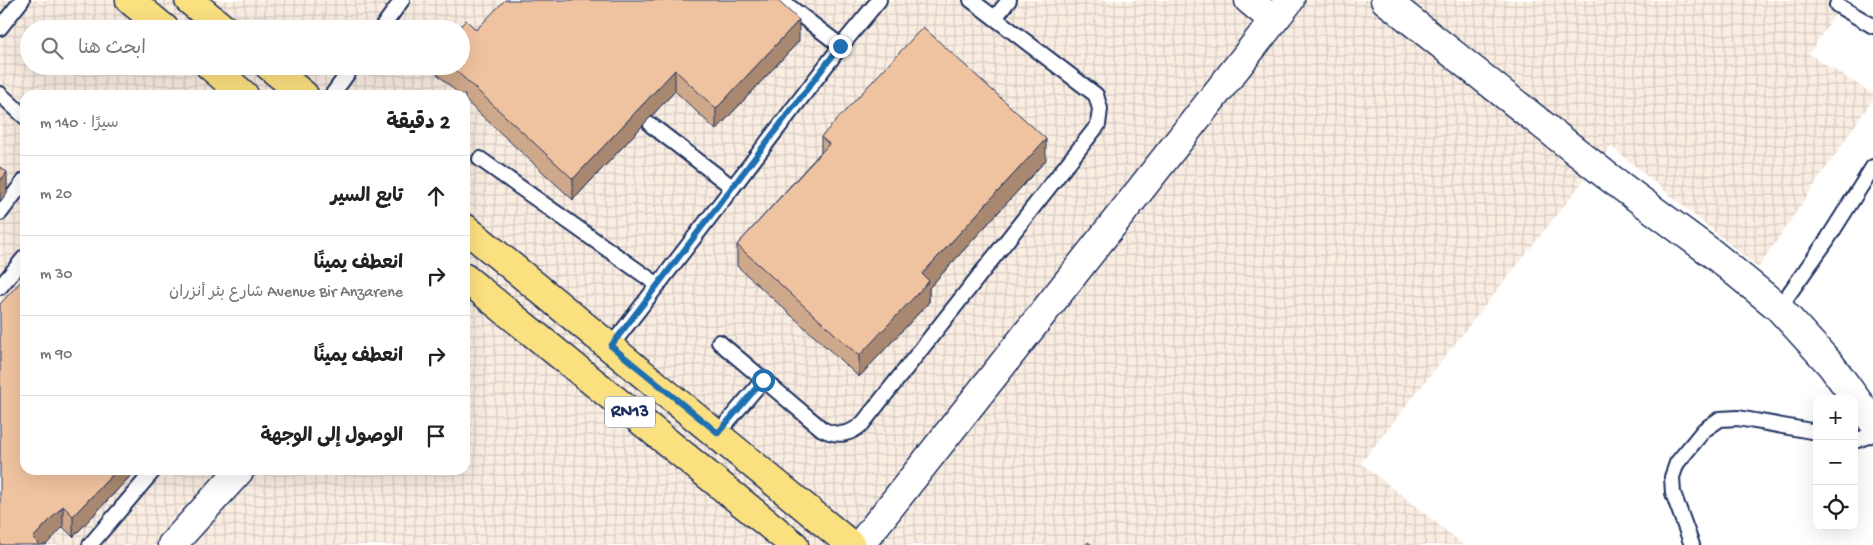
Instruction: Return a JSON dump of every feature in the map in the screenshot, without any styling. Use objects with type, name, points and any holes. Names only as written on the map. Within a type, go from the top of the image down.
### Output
[{"type":"main road","points":[[130,0],[153,20]]},
{"type":"main road","points":[[189,0],[213,20]]},
{"type":"main road","points":[[221,75],[238,90]]},
{"type":"main road","points":[[281,75],[298,90]]},
{"type":"main road","name":"RN13","points":[[470,232],[718,433],[852,545]]},
{"type":"main road","name":"RN13","points":[[470,282],[794,545]]},
{"type":"street","points":[[860,545],[1281,10],[1249,0]]},
{"type":"street","points":[[1385,0],[1598,169],[1713,254],[1779,308],[1831,365],[1873,422]]},
{"type":"street","points":[[172,545],[235,475]]},
{"type":"lane","points":[[0,28],[22,0]]},
{"type":"lane","points":[[388,20],[402,0]]},
{"type":"lane","points":[[611,346],[840,46],[878,0]]},
{"type":"lane","points":[[719,342],[822,429],[838,434],[855,430],[870,415],[1098,125],[1100,110],[1096,94],[971,0]]},
{"type":"lane","points":[[995,18],[1009,0]]},
{"type":"lane","points":[[782,1],[840,46]]},
{"type":"lane","points":[[1837,5],[1873,26]]},
{"type":"lane","points":[[336,90],[346,75]]},
{"type":"lane","points":[[0,94],[20,112]]},
{"type":"lane","points":[[650,125],[732,187]]},
{"type":"lane","points":[[480,159],[658,285]]},
{"type":"lane","points":[[1779,308],[1827,240],[1873,167]]},
{"type":"lane","points":[[0,213],[20,187]]},
{"type":"lane","points":[[0,287],[20,263]]},
{"type":"lane","points":[[718,433],[763,380]]},
{"type":"lane","points":[[1692,545],[1673,493],[1672,477],[1677,463],[1704,430],[1720,419],[1738,418],[1813,431]]},
{"type":"lane","points":[[1858,440],[1873,434]]},
{"type":"lane","points":[[90,545],[150,475]]},
{"type":"shaded area","points":[[0,0],[1845,0],[1809,54],[1873,94],[1873,99],[1758,268],[1611,146],[1361,463],[1464,545],[0,545]]},
{"type":"building","points":[[505,0],[777,0],[799,20],[716,109],[675,70],[573,179],[461,75],[470,75],[470,24],[476,30]]},
{"type":"building","points":[[923,27],[1046,139],[922,274],[929,281],[859,356],[737,245],[829,144],[821,137]]},
{"type":"building","points":[[0,167],[7,172],[0,181]]},
{"type":"building","points":[[20,282],[20,475],[112,475],[73,516],[63,506],[33,538],[40,545],[0,545],[0,304]]},
{"type":"route","points":[[763,380],[718,433],[611,346],[840,46]]}]
